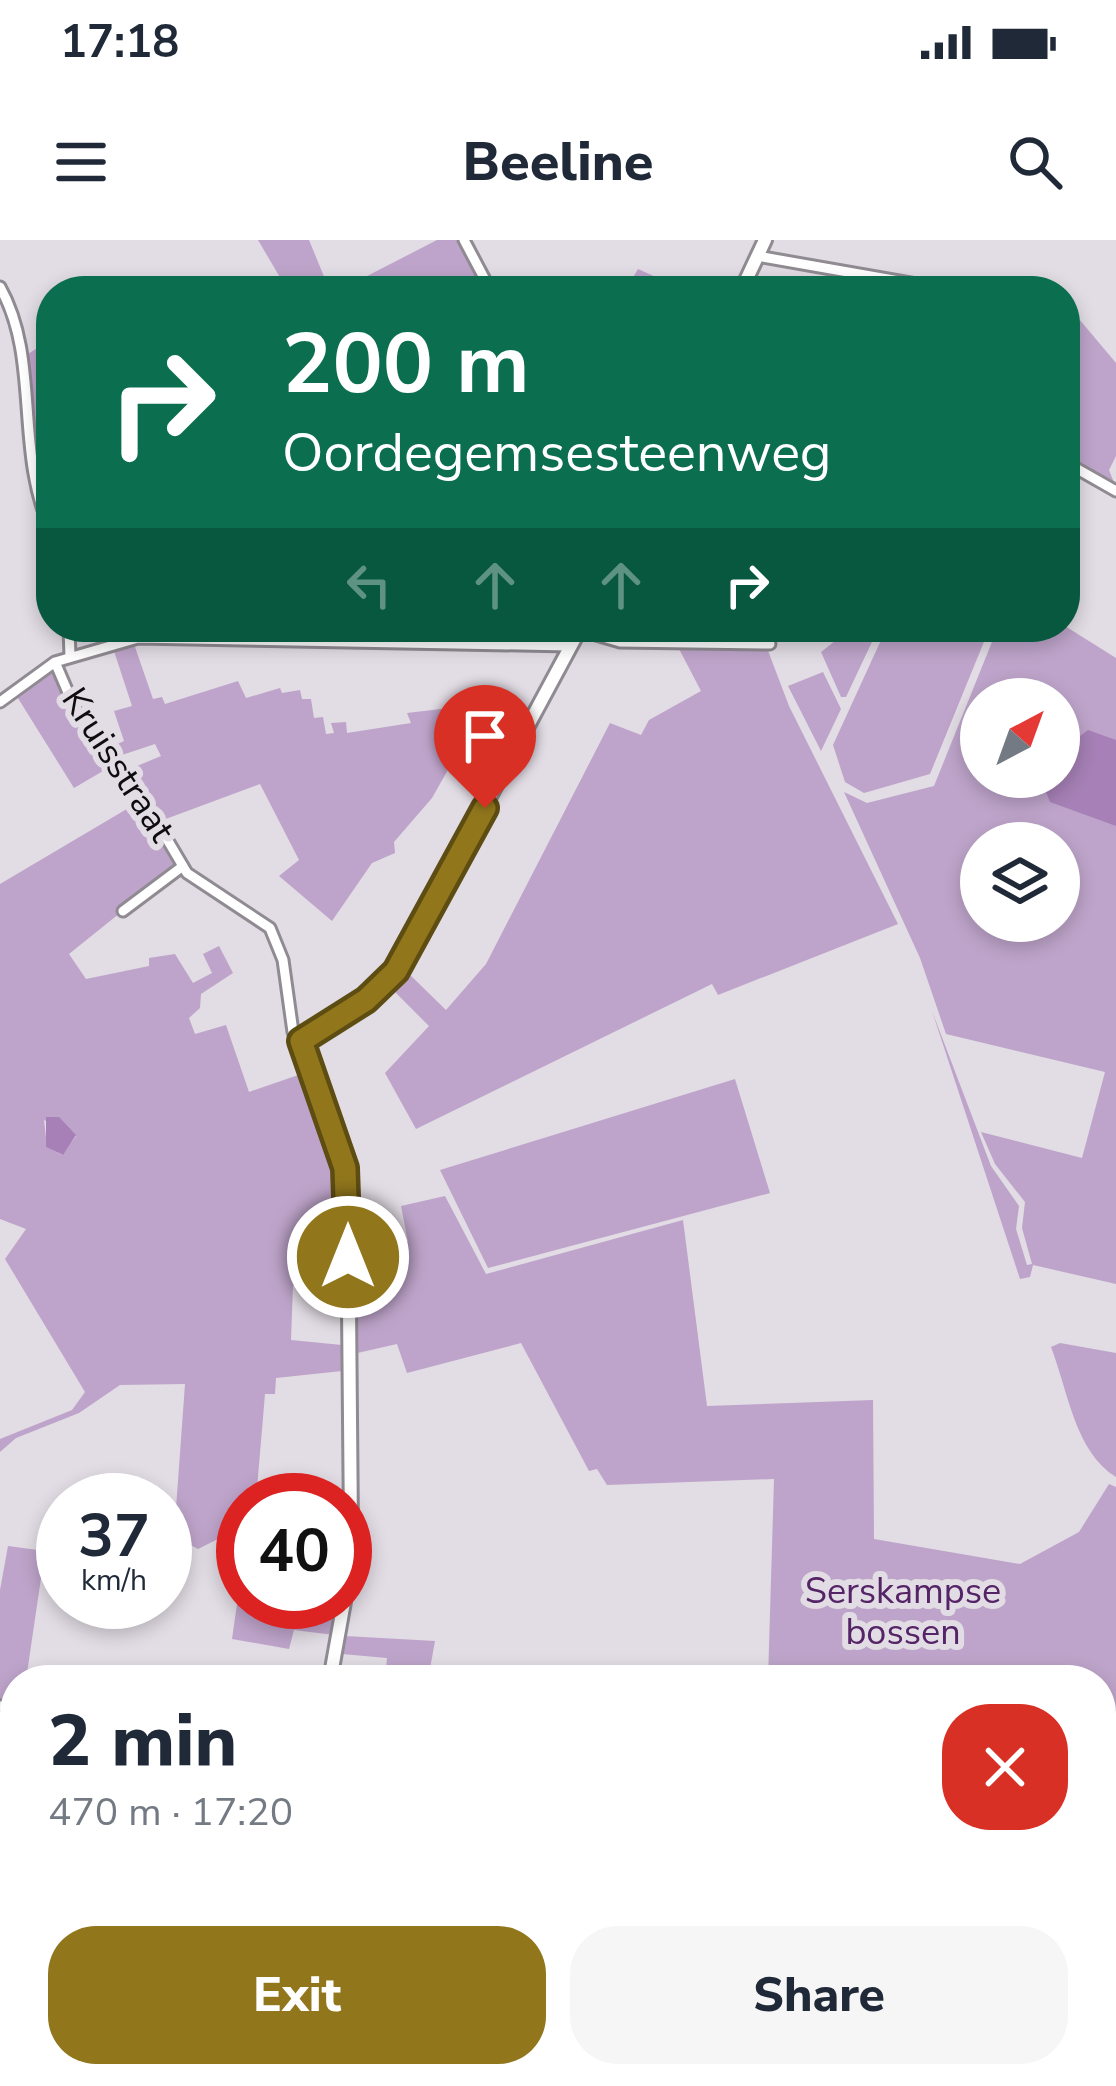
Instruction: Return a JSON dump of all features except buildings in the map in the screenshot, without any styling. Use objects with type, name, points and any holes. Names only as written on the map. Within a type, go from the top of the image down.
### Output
[{"type":"street","points":[[464,240],[483,276]]},
{"type":"street","points":[[748,276],[765,240]]},
{"type":"street","points":[[757,256],[871,276]]},
{"type":"street","points":[[0,287],[18,333],[36,494]]},
{"type":"street","points":[[1080,470],[1116,490]]},
{"type":"street","points":[[70,642],[70,657]]},
{"type":"street","points":[[0,701],[56,662],[124,642]]},
{"type":"street","points":[[242,642],[569,646]]},
{"type":"street","points":[[350,1473],[345,1168],[301,1041],[366,1000],[396,971],[571,642]]},
{"type":"street","points":[[661,642],[770,644]]},
{"type":"street","name":"Kruisstraat","points":[[56,662],[79,718],[128,773],[183,866],[199,884],[248,909],[270,928],[283,960],[293,1032],[301,1041]]},
{"type":"street","name":"Kruisstraat","points":[[123,911],[183,866]]},
{"type":"street","points":[[333,1665],[339,1629]]},
{"type":"green space","points":[[258,240],[309,240],[324,276],[279,276]]},
{"type":"green space","points":[[437,240],[461,240],[480,276],[367,276]]},
{"type":"green space","points":[[1080,320],[1116,363],[1116,456],[1109,470],[1115,485],[1080,466]]},
{"type":"green space","points":[[36,349],[35,473],[28,354]]},
{"type":"green space","points":[[1080,635],[1116,658],[1116,1284],[1033,1265],[1030,1277],[1020,1279],[932,1011],[991,1166],[1019,1206],[1016,1229],[1027,1265],[1032,1264],[1022,1228],[1025,1202],[995,1164],[981,1132],[1082,1158],[1105,1072],[946,1034],[920,958],[844,792],[867,803],[934,786],[960,721],[960,798],[1080,798],[1080,678],[977,678],[992,642],[1080,642]]},
{"type":"green space","points":[[834,642],[872,642],[846,697],[841,697],[821,652]]},
{"type":"green space","points":[[880,642],[984,642],[969,678],[960,678],[960,700],[930,774],[864,793],[845,782],[833,745]]},
{"type":"green space","points":[[134,644],[153,699],[162,697],[165,704],[238,681],[246,698],[280,688],[282,693],[300,690],[302,699],[311,699],[314,718],[323,717],[326,734],[334,733],[331,723],[346,722],[347,733],[411,723],[407,713],[466,706],[467,732],[451,732],[442,754],[453,761],[432,798],[394,842],[395,853],[372,863],[332,921],[279,876],[299,860],[260,784],[163,820],[130,769],[161,756],[155,744],[119,756],[111,747],[124,741],[114,711],[132,706],[113,648]]},
{"type":"green space","points":[[677,645],[767,648],[789,706],[898,924],[718,995],[712,984],[416,1129],[385,1073],[429,1026],[391,988],[405,970],[446,1010],[486,964],[610,723],[641,735],[649,720],[701,691]]},
{"type":"green space","points":[[823,672],[841,709],[821,751],[788,686]]},
{"type":"green space","points":[[46,673],[54,673],[73,718],[115,764],[74,788],[16,695]]},
{"type":"green space","points":[[142,800],[176,868],[69,954],[86,979],[149,966],[149,958],[175,954],[193,983],[212,973],[203,954],[219,946],[233,973],[201,994],[200,1008],[189,1018],[195,1034],[226,1025],[249,1092],[304,1073],[336,1176],[341,1226],[342,1284],[293,1286],[291,1340],[342,1345],[342,1371],[276,1378],[275,1394],[265,1394],[258,1473],[216,1473],[216,1540],[198,1549],[192,1546],[192,1473],[179,1473],[185,1384],[120,1385],[79,1413],[16,1438],[0,1452],[0,1439],[72,1410],[85,1392],[5,1259],[26,1229],[0,1219],[0,884]],"holes":[[[44,1120],[76,1136],[62,1155],[47,1147]]]},
{"type":"green space","points":[[735,1079],[770,1193],[488,1268],[440,1170]]},
{"type":"green space","name":"Serskampse bossen","points":[[445,1196],[486,1274],[683,1220],[707,1406],[873,1400],[874,1539],[1020,1564],[1079,1532],[1109,1484],[1116,1487],[1116,1665],[768,1665],[774,1479],[607,1485],[597,1469],[589,1471],[521,1343],[407,1373],[397,1344],[353,1354],[353,1252],[408,1242],[401,1206]]},
{"type":"green space","points":[[1060,1343],[1116,1353],[1116,1477],[1091,1452],[1074,1419],[1051,1347]]},
{"type":"green space","points":[[8,1546],[36,1550],[36,1612],[28,1665],[0,1665],[0,1590]]},
{"type":"green space","points":[[233,1629],[335,1629],[334,1635],[294,1630],[289,1649],[232,1639]]},
{"type":"green space","points":[[345,1636],[435,1641],[431,1665],[386,1665],[387,1658],[342,1654]]},
{"type":"shaded area","points":[[1088,730],[1116,740],[1116,826],[1050,802],[1048,798],[1080,798],[1080,736]]},
{"type":"shaded area","points":[[46,1117],[59,1117],[76,1135],[63,1155],[46,1147]]},
{"type":"route","points":[[348,1257],[345,1168],[301,1041],[366,1000],[396,971],[485,808]]}]
